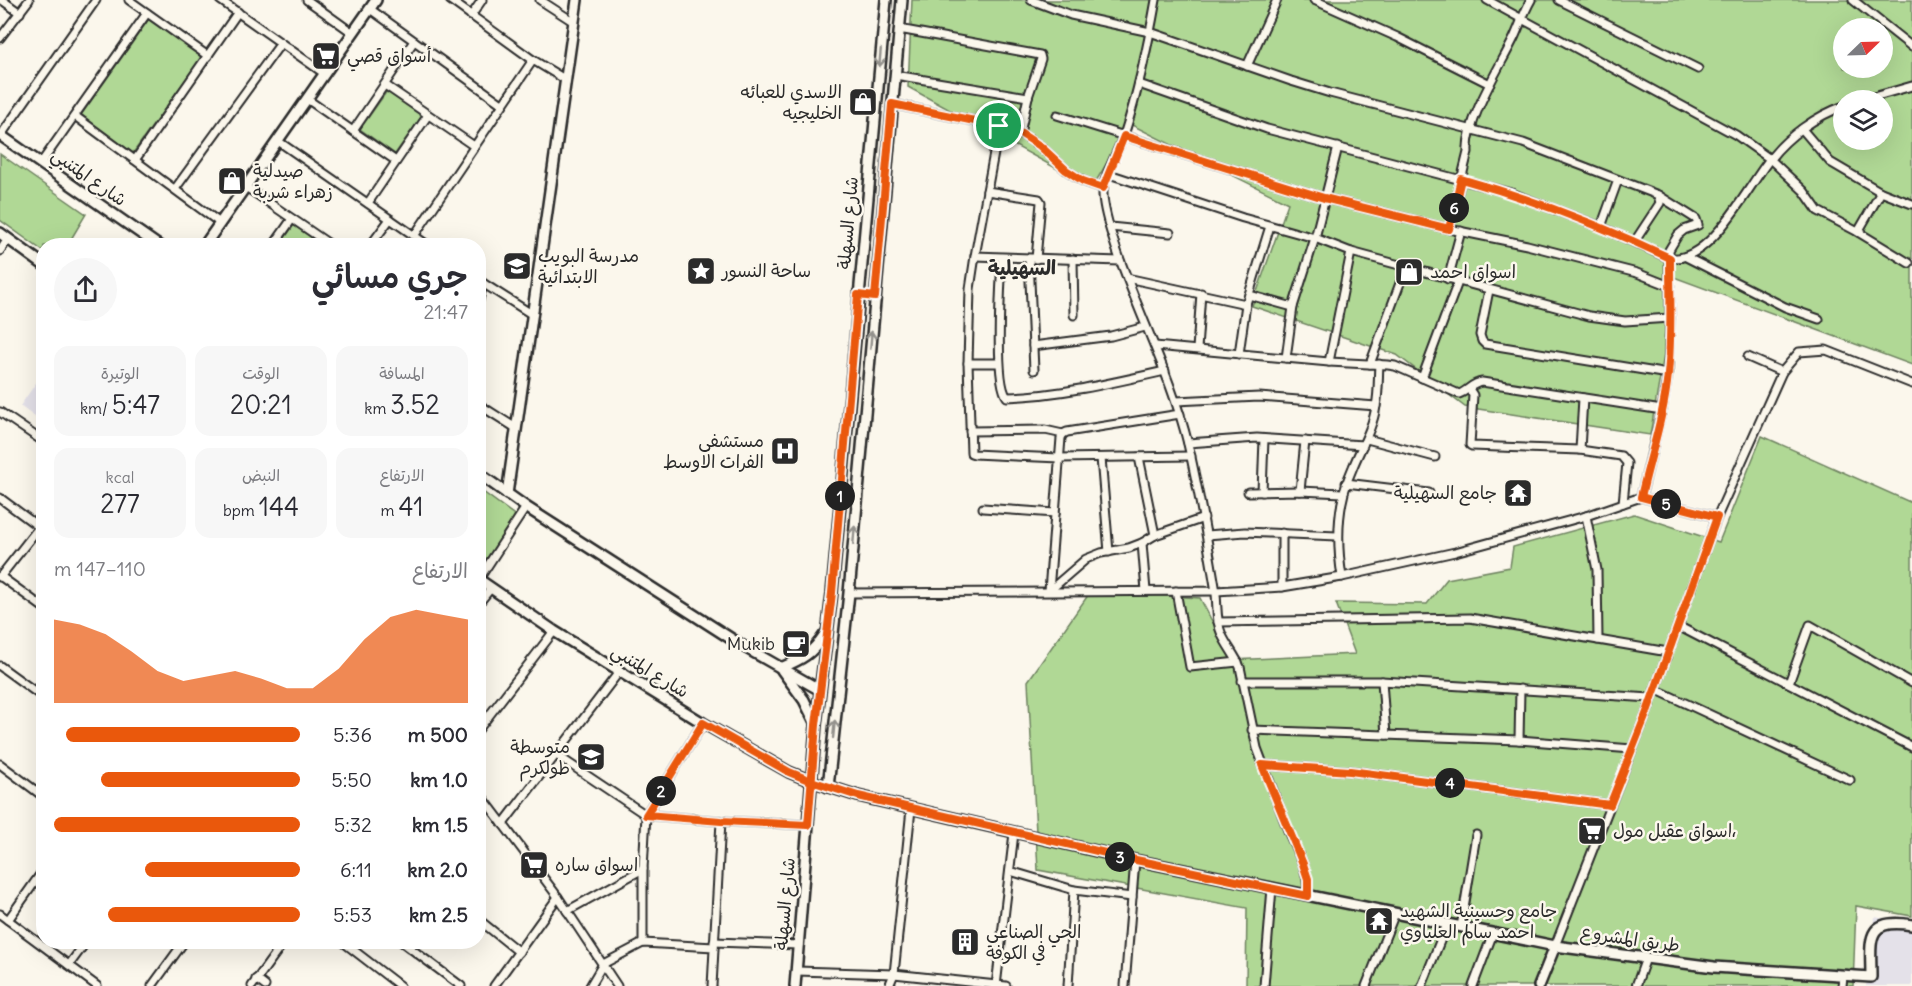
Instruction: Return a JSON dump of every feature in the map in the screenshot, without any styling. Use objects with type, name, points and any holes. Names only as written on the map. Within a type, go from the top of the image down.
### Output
[{"type":"street","points":[[2,0],[20,13]]},
{"type":"street","points":[[0,38],[29,0]]},
{"type":"street","points":[[0,135],[96,0]]},
{"type":"street","points":[[129,0],[208,56]]},
{"type":"street","points":[[220,0],[324,74]]},
{"type":"street","points":[[308,0],[353,33]]},
{"type":"street","points":[[210,238],[376,0]]},
{"type":"street","points":[[450,0],[533,60],[566,80]]},
{"type":"street","points":[[471,16],[482,0]]},
{"type":"street","points":[[540,0],[574,22]]},
{"type":"street","points":[[507,494],[577,0]]},
{"type":"street","name":"شارع السهلة","points":[[795,986],[816,725],[832,593],[886,0]]},
{"type":"street","name":"شارع السهلة","points":[[828,787],[849,593],[902,0]]},
{"type":"street","points":[[1031,0],[1071,15],[1150,32],[1329,93],[1523,143],[1658,195],[1696,219],[1698,225],[1684,230],[1671,245],[1668,374],[1662,410],[1641,497]]},
{"type":"street","points":[[1156,0],[1139,84],[1124,136],[1103,188],[1103,200],[1120,261],[1180,414],[1204,518],[1216,591],[1218,622],[1222,635],[1238,662],[1262,765],[1303,864],[1308,879],[1308,896]]},
{"type":"street","points":[[1247,66],[1277,0]]},
{"type":"street","points":[[1314,0],[1397,37],[1490,84]]},
{"type":"street","points":[[1487,0],[1736,135],[1770,159],[1804,190],[1818,211],[1909,263]]},
{"type":"street","points":[[1449,229],[1468,153],[1467,140],[1470,129],[1531,0]]},
{"type":"street","points":[[1559,0],[1698,69]]},
{"type":"street","points":[[1852,0],[1912,46]]},
{"type":"street","points":[[370,9],[502,105]]},
{"type":"street","points":[[135,160],[238,12]]},
{"type":"street","points":[[40,163],[147,13]]},
{"type":"street","points":[[899,29],[1040,55],[1041,59],[1028,97],[1020,133]]},
{"type":"street","points":[[353,131],[414,41]]},
{"type":"street","points":[[175,189],[281,43]]},
{"type":"street","points":[[414,236],[533,60]]},
{"type":"street","points":[[895,75],[1028,97]]},
{"type":"street","points":[[1139,84],[1267,129],[1511,193],[1677,259],[1686,257],[1716,235],[1770,159],[1790,138],[1814,121],[1833,112]]},
{"type":"street","points":[[385,85],[474,146]]},
{"type":"street","points":[[1893,91],[1912,86]]},
{"type":"street","points":[[307,99],[396,161]]},
{"type":"street","points":[[892,104],[999,126],[1020,133],[1040,146],[1075,176],[1103,188]]},
{"type":"street","points":[[368,203],[428,115]]},
{"type":"street","points":[[1057,115],[1324,198],[1449,229],[1527,245],[1636,273],[1670,286]]},
{"type":"street","points":[[75,116],[220,223]]},
{"type":"street","points":[[999,126],[970,289],[968,363],[971,453],[1059,458],[1191,456]]},
{"type":"street","points":[[1803,129],[1830,162],[1881,192],[1912,204]]},
{"type":"street","name":"شارع المتنبي","points":[[0,135],[148,238]]},
{"type":"street","points":[[278,141],[417,238]]},
{"type":"street","points":[[1286,358],[1293,307],[1338,147]]},
{"type":"street","points":[[1109,174],[1314,238],[1351,252],[1589,316],[1625,321],[1670,318]]},
{"type":"street","points":[[1601,227],[1618,180]]},
{"type":"street","points":[[246,187],[320,238]]},
{"type":"street","points":[[987,190],[1039,199],[1041,202],[1032,259],[1034,370]]},
{"type":"street","points":[[1858,232],[1881,192]]},
{"type":"street","points":[[1635,242],[1660,203],[1658,195]]},
{"type":"street","points":[[279,238],[292,219]]},
{"type":"street","points":[[376,238],[390,219]]},
{"type":"street","points":[[1239,354],[1246,304],[1270,226]]},
{"type":"street","points":[[1110,227],[1170,232]]},
{"type":"street","points":[[1448,279],[1461,231]]},
{"type":"street","points":[[0,233],[36,259]]},
{"type":"street","points":[[0,251],[8,239]]},
{"type":"street","points":[[1329,362],[1351,252]]},
{"type":"street","points":[[975,256],[1120,261]]},
{"type":"street","points":[[1686,257],[1785,307],[1819,319]]},
{"type":"street","points":[[1002,258],[999,363],[1006,397],[1038,396],[1071,391],[1165,371]]},
{"type":"street","points":[[1073,259],[1074,315]]},
{"type":"street","points":[[1371,363],[1406,267]]},
{"type":"street","points":[[1127,278],[1201,292],[1246,304]]},
{"type":"street","points":[[1422,378],[1458,282]]},
{"type":"street","points":[[486,284],[533,315]]},
{"type":"street","points":[[1489,290],[1480,335],[1485,344],[1668,374]]},
{"type":"street","points":[[1197,349],[1201,292]]},
{"type":"street","points":[[858,295],[875,297]]},
{"type":"street","points":[[1249,295],[1293,307]]},
{"type":"street","points":[[1033,346],[1111,336],[1145,327]]},
{"type":"street","points":[[1155,346],[1395,366],[1459,394],[1475,383],[1482,382],[1662,410]]},
{"type":"street","points":[[1539,986],[1652,698],[1717,517],[1782,372],[1799,352],[1826,350],[1912,384]]},
{"type":"street","points":[[1748,357],[1782,372]]},
{"type":"street","points":[[968,363],[999,363]]},
{"type":"street","points":[[1341,577],[1337,536],[1343,493],[1365,442],[1376,406],[1379,364]]},
{"type":"street","points":[[1469,389],[1473,394],[1469,442],[1472,446],[1580,450],[1621,456],[1625,459],[1623,503]]},
{"type":"street","points":[[1176,401],[1259,396],[1376,406]]},
{"type":"street","points":[[1580,450],[1583,398]]},
{"type":"street","points":[[486,409],[516,428]]},
{"type":"street","points":[[0,412],[36,437]]},
{"type":"street","points":[[970,431],[1045,430],[1063,434],[1180,414]]},
{"type":"street","points":[[1049,591],[1059,458],[1063,434]]},
{"type":"street","points":[[1188,443],[1264,439],[1365,442],[1435,458]]},
{"type":"street","points":[[1262,492],[1264,439]]},
{"type":"street","points":[[1300,491],[1305,441]]},
{"type":"street","points":[[1139,457],[1155,535]]},
{"type":"street","points":[[1101,458],[1109,552]]},
{"type":"street","points":[[486,479],[741,645],[820,690]]},
{"type":"street","points":[[1346,483],[1429,494]]},
{"type":"street","points":[[1248,492],[1343,493]]},
{"type":"street","points":[[849,593],[1216,591],[1282,588],[1455,552],[1586,516],[1641,497],[1717,517]]},
{"type":"street","points":[[0,498],[36,521]]},
{"type":"street","points":[[486,567],[526,507]]},
{"type":"street","points":[[983,508],[1055,513]]},
{"type":"street","points":[[1586,516],[1598,570],[1598,640]]},
{"type":"street","points":[[1049,591],[1086,560],[1128,548],[1155,535],[1204,518]]},
{"type":"street","points":[[36,530],[0,577],[36,602]]},
{"type":"street","points":[[1207,535],[1245,532],[1337,536]]},
{"type":"street","points":[[1282,533],[1282,588]]},
{"type":"street","points":[[1142,543],[1146,591]]},
{"type":"street","name":"شارع المتنبي","points":[[486,585],[554,631],[703,723],[789,772],[811,781]]},
{"type":"street","points":[[486,594],[491,588]]},
{"type":"street","points":[[1176,591],[1190,667],[1238,662]]},
{"type":"street","points":[[1218,622],[1470,618],[1668,652]]},
{"type":"street","points":[[1789,683],[1810,625],[1912,683]]},
{"type":"street","points":[[1678,626],[1912,747]]},
{"type":"street","points":[[486,720],[554,631]]},
{"type":"street","points":[[781,668],[801,660],[816,648],[826,632]]},
{"type":"street","points":[[0,666],[36,692]]},
{"type":"street","points":[[781,668],[804,700],[816,725]]},
{"type":"street","points":[[503,824],[619,672]]},
{"type":"street","points":[[1242,681],[1382,681],[1652,698]]},
{"type":"street","points":[[1382,681],[1386,735]]},
{"type":"street","points":[[1519,740],[1520,689]]},
{"type":"street","points":[[1655,689],[1850,780]]},
{"type":"street","points":[[643,943],[646,815],[703,723]]},
{"type":"street","points":[[1252,730],[1519,740],[1632,749]]},
{"type":"street","points":[[555,754],[646,815],[808,825]]},
{"type":"street","points":[[0,764],[36,791]]},
{"type":"street","points":[[1262,765],[1373,774],[1610,805]]},
{"type":"street","name":"طريق المشروع","points":[[811,781],[910,809],[1308,896],[1556,946],[1714,967],[1843,976],[1872,982],[1871,942],[1875,932],[1882,925],[1889,923],[1912,926]]},
{"type":"street","points":[[486,802],[558,897],[617,986]]},
{"type":"street","points":[[889,986],[894,974],[910,809]]},
{"type":"street","points":[[712,986],[721,821]]},
{"type":"street","points":[[996,985],[1014,832]]},
{"type":"street","points":[[1461,927],[1476,835]]},
{"type":"street","points":[[1125,986],[1136,860]]},
{"type":"street","points":[[567,911],[643,869]]},
{"type":"street","points":[[1010,871],[1074,890],[1132,897]]},
{"type":"street","points":[[8,920],[36,880]]},
{"type":"street","points":[[1264,986],[1272,888]]},
{"type":"street","points":[[1068,986],[1074,890]]},
{"type":"street","points":[[494,986],[558,897]]},
{"type":"street","points":[[1366,986],[1395,913]]},
{"type":"street","points":[[0,914],[36,941]]},
{"type":"street","points":[[1422,986],[1447,924]]},
{"type":"street","points":[[486,925],[519,952]]},
{"type":"street","points":[[1473,986],[1493,933]]},
{"type":"street","points":[[590,986],[603,964],[643,943],[799,945]]},
{"type":"street","points":[[47,949],[97,986]]},
{"type":"street","points":[[69,965],[81,949]]},
{"type":"street","points":[[152,986],[179,949]]},
{"type":"street","points":[[265,986],[254,983],[279,949]]},
{"type":"street","points":[[352,949],[400,986]]},
{"type":"street","points":[[411,949],[461,986]]},
{"type":"street","points":[[1639,985],[1646,958]]},
{"type":"street","points":[[797,971],[894,974],[932,982],[1006,986]]},
{"type":"street","points":[[1842,986],[1843,976]]},
{"type":"shaded area","points":[[36,383],[36,418],[20,406]]},
{"type":"shaded area","points":[[1875,917],[1912,924],[1912,986],[1866,986]]},
{"type":"green space","points":[[912,0],[1912,0],[1912,365],[1674,277],[1666,343],[1650,435],[1465,407],[1397,355],[1252,306],[1288,203],[1130,124],[1092,188],[908,87]]},
{"type":"green space","points":[[149,19],[202,57],[133,153],[81,115]]},
{"type":"green space","points":[[387,91],[422,116],[395,154],[360,129]]},
{"type":"green space","points":[[0,154],[86,214],[72,238],[36,238],[36,246],[0,220]]},
{"type":"green space","points":[[294,225],[312,238],[285,238]]},
{"type":"green space","points":[[1762,436],[1912,503],[1912,916],[1856,906],[1853,986],[1246,986],[1247,908],[1038,870],[1028,681],[1091,591],[1200,598],[1232,660],[1355,654],[1336,603],[1427,604],[1447,579],[1510,567],[1513,547],[1634,514],[1719,542]]},
{"type":"green space","points":[[486,494],[517,517],[486,560]]},
{"type":"place","name":"أسواق قصي","points":[[326,56]]},
{"type":"place","name":"الاسدي للعبائه الخليجيه","points":[[863,102]]},
{"type":"place","name":"صيدلية زهراء شربة","points":[[232,181]]},
{"type":"place","name":"مدرسة البويب الابتدائية","points":[[517,266]]},
{"type":"place","name":"ساحة النسور","points":[[701,271]]},
{"type":"place","name":"اسواق احمد","points":[[1409,272]]},
{"type":"place","name":"مستشفى الفرات الاوسط","points":[[785,451]]},
{"type":"place","name":"جامع السهيلية","points":[[1518,493]]},
{"type":"place","name":"Mukib","points":[[796,644]]},
{"type":"place","name":"متوسطة طولكرم","points":[[591,757]]},
{"type":"place","name":"اسواق عقيل مول،","points":[[1592,831]]},
{"type":"place","name":"اسواق ساره","points":[[534,865]]},
{"type":"place","name":"جامع وحسينية الشهيد احمد سالم العلياوي","points":[[1379,921]]},
{"type":"place","name":"الحي الصناعي في الكوفة","points":[[965,942]]},
{"type":"district","name":"السهيلية","points":[[1022,268]]},
{"type":"route","points":[[999,126],[892,104],[875,297],[858,295],[832,593],[816,725],[811,781],[808,825],[646,815],[703,723],[789,772],[811,781],[858,796],[1136,860],[1308,896],[1308,879],[1303,864],[1262,765],[1350,771],[1610,805],[1647,712],[1717,517],[1641,497],[1662,410],[1668,374],[1670,258],[1601,227],[1511,193],[1461,179],[1449,229],[1324,198],[1124,136],[1103,188],[1083,181],[1066,170],[1040,146],[1020,133],[999,126]]}]
